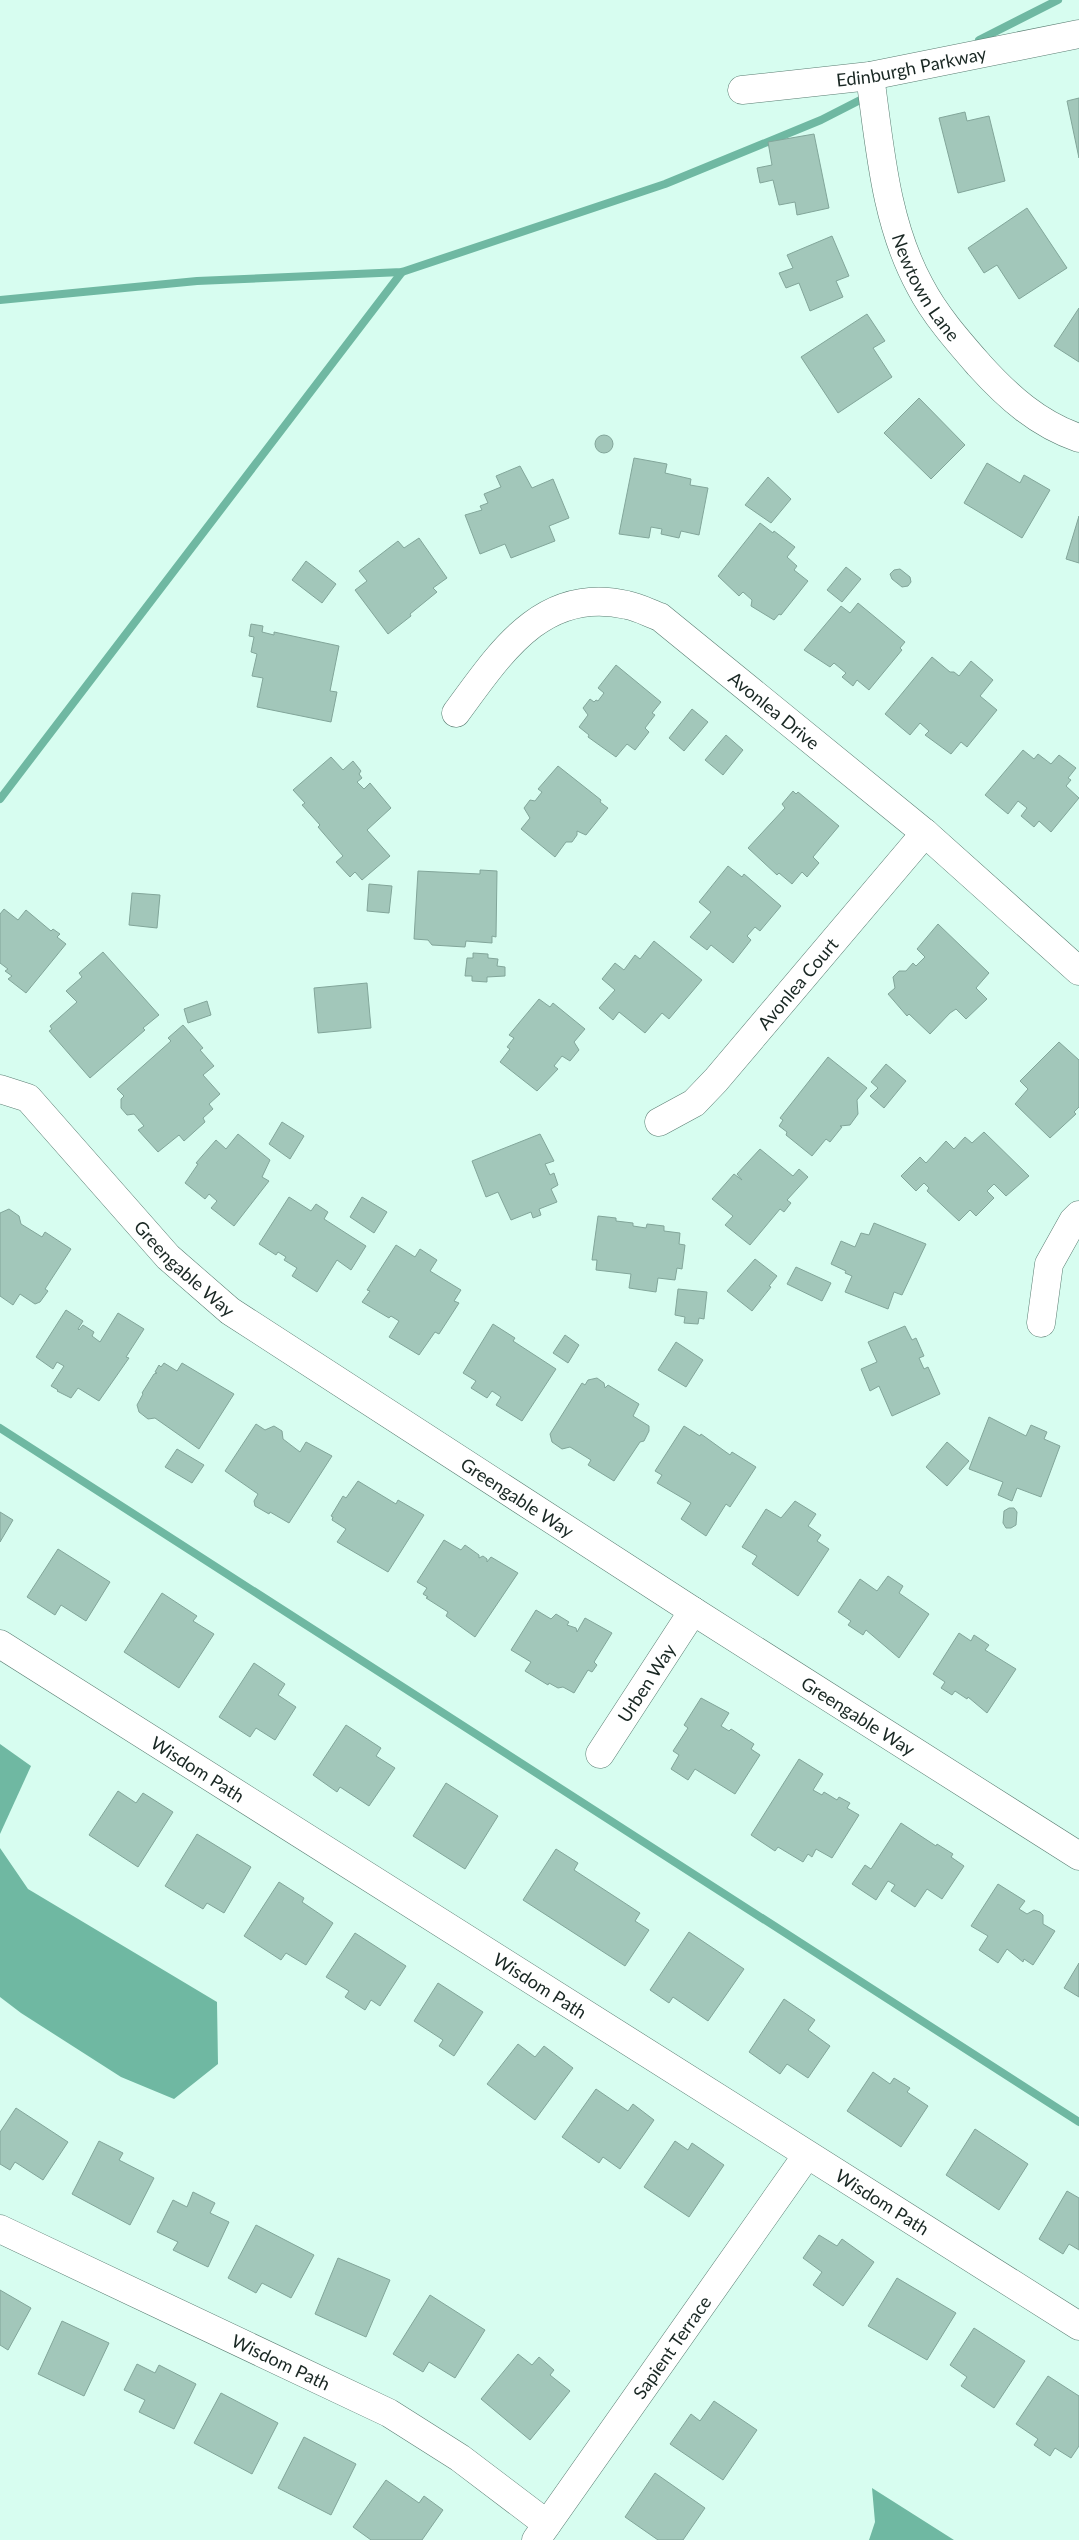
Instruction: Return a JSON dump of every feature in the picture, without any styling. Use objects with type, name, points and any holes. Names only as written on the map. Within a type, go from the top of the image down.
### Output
[{"type":"street","name":"Edinburgh Parkway","points":[[742,90],[870,76],[1079,34]]},
{"type":"street","name":"Newtown Lane","points":[[870,76],[887,192],[896,230],[920,287],[952,335],[1006,396],[1057,431],[1079,438]]},
{"type":"street","name":"Avonlea Drive","points":[[456,713],[505,648],[530,624],[560,608],[593,601],[627,605],[660,617],[925,833],[1079,971]]},
{"type":"street","name":"Avonlea Court","points":[[659,1122],[694,1102],[716,1080],[925,833]]},
{"type":"street","name":"Greengable Way","points":[[0,1088],[28,1098],[168,1257],[230,1311],[693,1611],[1079,1856]]},
{"type":"street","points":[[1041,1323],[1049,1264],[1073,1221],[1079,1215]]},
{"type":"street","name":"Urben Way","points":[[600,1754],[693,1611]]},
{"type":"street","name":"Wisdom Path","points":[[0,1644],[1079,2326]]},
{"type":"street","name":"Sapient Terrace","points":[[542,2532],[808,2155]]},
{"type":"street","name":"Wisdom Path","points":[[0,2228],[389,2413],[460,2458],[542,2532]]},
{"type":"shaded area","points":[[0,1744],[31,1766],[0,1834]]},
{"type":"shaded area","points":[[0,1848],[28,1889],[217,2002],[218,2064],[174,2099],[121,2077],[21,2013],[0,1997]]},
{"type":"shaded area","points":[[872,2488],[954,2540],[869,2540],[875,2522]]},
{"type":"building","points":[[1079,98],[1079,158],[1067,101]]},
{"type":"building","points":[[965,112],[967,121],[989,116],[1005,181],[958,193],[939,118]]},
{"type":"building","points":[[814,134],[829,208],[797,215],[795,202],[779,205],[773,180],[760,183],[757,168],[772,165],[768,142]]},
{"type":"building","points":[[1027,208],[1067,268],[1019,299],[997,265],[984,273],[968,248]]},
{"type":"building","points":[[832,236],[849,276],[836,281],[843,297],[810,311],[799,283],[786,288],[779,273],[793,268],[787,255]]},
{"type":"building","points":[[1079,308],[1079,362],[1054,346]]},
{"type":"building","points":[[867,314],[885,341],[873,348],[892,377],[838,413],[801,357]]},
{"type":"building","points":[[919,398],[965,445],[931,479],[884,433]]},
{"type":"building","points":[[604,435],[610,438],[613,444],[610,450],[604,453],[598,450],[595,444],[598,438]]},
{"type":"building","points":[[634,458],[667,464],[665,473],[691,479],[690,485],[708,488],[699,535],[681,531],[679,538],[661,534],[662,529],[651,527],[649,538],[619,534]]},
{"type":"building","points":[[987,463],[1020,483],[1024,475],[1050,490],[1022,538],[964,503]]},
{"type":"building","points":[[520,466],[532,488],[553,479],[569,518],[549,526],[555,541],[511,558],[505,544],[480,554],[465,515],[482,510],[480,506],[488,503],[484,494],[501,487],[496,476]]},
{"type":"building","points":[[768,477],[791,499],[771,523],[745,505]]},
{"type":"building","points":[[1079,516],[1079,563],[1066,559]]},
{"type":"building","points":[[760,523],[795,547],[787,557],[797,566],[794,570],[808,581],[781,615],[779,614],[774,620],[751,606],[752,600],[743,592],[739,596],[718,576]]},
{"type":"building","points":[[419,538],[447,578],[433,588],[437,592],[388,634],[355,590],[367,581],[359,571],[398,541],[404,548]]},
{"type":"building","points":[[306,561],[336,584],[322,603],[292,580]]},
{"type":"building","points":[[846,567],[861,579],[842,602],[827,590]]},
{"type":"building","points":[[900,569],[910,577],[911,582],[908,586],[902,587],[892,579],[890,574],[894,570]]},
{"type":"building","points":[[858,603],[905,642],[900,648],[902,650],[869,690],[857,680],[853,686],[842,677],[846,673],[834,663],[830,667],[804,650],[841,606],[850,613]]},
{"type":"building","points":[[251,624],[263,626],[262,632],[274,635],[274,632],[339,646],[330,691],[337,692],[331,722],[257,707],[263,678],[252,676],[257,654],[251,652],[254,637],[249,636]]},
{"type":"building","points":[[932,657],[950,672],[954,672],[959,676],[971,661],[993,680],[980,696],[997,710],[967,747],[961,742],[951,754],[925,735],[929,731],[920,723],[910,735],[885,714]]},
{"type":"building","points":[[616,665],[661,702],[652,713],[655,715],[645,728],[649,732],[635,750],[627,744],[616,757],[588,737],[589,735],[579,727],[588,715],[583,708],[590,699],[594,702],[598,701],[604,693],[598,688]]},
{"type":"building","points":[[692,709],[708,722],[684,751],[669,738]]},
{"type":"building","points":[[726,735],[743,750],[723,775],[705,760]]},
{"type":"building","points":[[1023,750],[1034,759],[1038,754],[1051,764],[1059,755],[1076,768],[1068,778],[1071,780],[1066,786],[1079,798],[1051,832],[1039,821],[1034,827],[1021,816],[1027,808],[1018,801],[1008,814],[985,795]]},
{"type":"building","points":[[331,757],[343,770],[353,761],[361,771],[359,774],[362,778],[357,782],[364,789],[370,783],[391,808],[367,830],[390,856],[362,880],[355,872],[350,877],[336,862],[343,856],[318,827],[320,825],[302,805],[305,803],[293,790]]},
{"type":"building","points":[[558,766],[601,800],[600,802],[608,808],[586,835],[577,831],[577,835],[572,842],[566,842],[555,857],[521,829],[530,818],[524,808],[530,800],[535,801],[542,792],[538,789]]},
{"type":"building","points":[[793,791],[796,794],[798,792],[839,826],[813,857],[819,863],[807,877],[802,872],[792,884],[779,873],[777,875],[748,848],[785,808],[782,804]]},
{"type":"building","points":[[728,866],[742,877],[744,874],[781,906],[760,931],[755,927],[747,936],[751,940],[733,963],[711,945],[707,950],[690,937],[711,912],[699,902]]},
{"type":"building","points":[[480,870],[497,871],[496,937],[492,936],[492,943],[466,941],[465,947],[432,945],[428,940],[414,939],[418,871],[480,874]]},
{"type":"building","points":[[369,884],[392,886],[389,913],[367,911]]},
{"type":"building","points":[[132,893],[160,895],[157,928],[129,925]]},
{"type":"building","points":[[4,909],[18,920],[26,910],[51,931],[53,929],[60,934],[57,937],[66,944],[26,993],[8,979],[12,976],[5,971],[8,969],[0,963],[0,914]]},
{"type":"building","points":[[938,924],[989,973],[976,988],[987,999],[966,1019],[956,1009],[930,1034],[909,1014],[907,1016],[888,994],[895,988],[893,977],[899,971],[906,971],[913,963],[916,966],[925,957],[917,949]]},
{"type":"building","points":[[654,941],[702,980],[669,1019],[662,1013],[645,1033],[619,1012],[613,1020],[599,1008],[615,990],[602,979],[615,963],[624,970],[635,955],[640,959]]},
{"type":"building","points":[[103,952],[159,1015],[143,1028],[145,1030],[90,1078],[49,1031],[52,1029],[50,1026],[77,1002],[66,991],[82,977],[79,973]]},
{"type":"building","points":[[473,953],[488,954],[488,958],[498,959],[497,966],[505,967],[505,976],[487,977],[487,982],[472,981],[472,976],[465,976],[467,958],[473,958]]},
{"type":"building","points":[[367,983],[371,1028],[318,1033],[314,988]]},
{"type":"building","points":[[539,999],[550,1007],[553,1003],[585,1029],[574,1042],[579,1050],[570,1061],[562,1056],[554,1066],[558,1069],[537,1091],[500,1062],[510,1049],[507,1047],[514,1038],[509,1035]]},
{"type":"building","points":[[207,1001],[211,1015],[188,1023],[184,1009]]},
{"type":"building","points":[[183,1025],[203,1048],[200,1050],[214,1066],[203,1075],[220,1094],[209,1104],[213,1109],[203,1118],[205,1122],[184,1141],[179,1135],[158,1152],[138,1130],[144,1126],[134,1114],[127,1115],[121,1108],[121,1099],[124,1096],[117,1089],[171,1041],[168,1038]]},
{"type":"building","points":[[1059,1042],[1079,1060],[1079,1107],[1074,1112],[1076,1114],[1050,1138],[1015,1104],[1028,1089],[1020,1081]]},
{"type":"building","points":[[828,1057],[867,1088],[857,1100],[858,1114],[850,1125],[840,1126],[842,1127],[830,1142],[826,1139],[812,1156],[786,1135],[787,1132],[779,1126],[783,1120],[780,1118]]},
{"type":"building","points":[[886,1064],[906,1081],[884,1108],[870,1096],[878,1088],[871,1082]]},
{"type":"building","points":[[282,1122],[304,1136],[290,1159],[269,1144]]},
{"type":"building","points":[[984,1132],[1029,1176],[1006,1196],[994,1184],[987,1191],[994,1198],[976,1216],[970,1210],[959,1221],[927,1191],[929,1188],[924,1183],[916,1191],[901,1176],[920,1157],[926,1163],[946,1141],[954,1149],[965,1137],[972,1143]]},
{"type":"building","points":[[238,1134],[270,1160],[262,1177],[269,1181],[234,1226],[211,1208],[217,1201],[209,1194],[205,1199],[185,1183],[198,1164],[196,1163],[216,1140],[226,1149]]},
{"type":"building","points":[[540,1134],[554,1161],[545,1164],[550,1175],[554,1173],[558,1185],[551,1189],[557,1202],[539,1209],[541,1215],[533,1218],[531,1212],[511,1220],[498,1192],[486,1197],[472,1161]]},
{"type":"building","points":[[760,1149],[793,1176],[799,1169],[808,1177],[787,1200],[791,1203],[784,1212],[780,1209],[750,1245],[725,1225],[733,1216],[712,1199],[734,1174],[742,1180],[737,1174]]},
{"type":"building","points":[[289,1197],[311,1211],[316,1204],[328,1212],[324,1219],[366,1246],[351,1270],[337,1260],[317,1292],[292,1276],[297,1268],[284,1260],[286,1257],[278,1252],[276,1255],[259,1244]]},
{"type":"building","points":[[362,1197],[387,1212],[374,1233],[350,1217]]},
{"type":"building","points":[[9,1209],[19,1216],[21,1224],[42,1237],[45,1232],[71,1249],[45,1289],[48,1291],[40,1302],[35,1304],[20,1294],[13,1305],[0,1296],[0,1213]]},
{"type":"building","points":[[598,1216],[616,1218],[616,1221],[633,1223],[633,1226],[646,1228],[647,1224],[664,1226],[664,1231],[680,1233],[679,1244],[685,1245],[682,1269],[677,1268],[675,1280],[658,1278],[656,1292],[629,1288],[631,1274],[596,1270],[597,1260],[592,1260]]},
{"type":"building","points":[[874,1223],[926,1244],[902,1295],[894,1292],[888,1309],[845,1292],[852,1276],[831,1264],[841,1241],[855,1247],[861,1233],[869,1235]]},
{"type":"building","points":[[396,1245],[415,1257],[420,1249],[437,1260],[430,1271],[461,1290],[454,1301],[459,1303],[439,1334],[435,1332],[419,1355],[389,1337],[399,1321],[391,1316],[389,1318],[362,1302],[370,1291],[367,1290]]},
{"type":"building","points":[[755,1259],[777,1276],[769,1286],[771,1287],[752,1311],[727,1291]]},
{"type":"building","points":[[796,1267],[831,1283],[822,1301],[787,1284]]},
{"type":"building","points":[[678,1289],[707,1292],[704,1319],[699,1318],[698,1324],[684,1323],[685,1317],[675,1315]]},
{"type":"building","points":[[66,1310],[83,1321],[79,1330],[83,1325],[94,1332],[92,1336],[100,1342],[118,1313],[144,1329],[126,1357],[129,1358],[99,1401],[78,1388],[71,1398],[57,1391],[51,1386],[64,1366],[57,1362],[53,1369],[36,1357]]},
{"type":"building","points":[[493,1324],[515,1338],[513,1341],[556,1369],[522,1421],[496,1405],[501,1397],[492,1391],[487,1398],[471,1388],[476,1381],[463,1373]]},
{"type":"building","points":[[905,1326],[912,1340],[916,1338],[924,1356],[919,1358],[924,1369],[928,1367],[940,1394],[892,1416],[879,1386],[870,1391],[861,1369],[877,1362],[868,1342]]},
{"type":"building","points":[[565,1335],[579,1345],[568,1363],[553,1353]]},
{"type":"building","points":[[676,1342],[703,1360],[686,1387],[658,1370]]},
{"type":"building","points":[[164,1363],[177,1371],[182,1363],[234,1394],[199,1449],[155,1418],[148,1419],[139,1412],[137,1405],[142,1393],[154,1374],[157,1373],[155,1372],[159,1365],[161,1367]]},
{"type":"building","points":[[597,1378],[604,1383],[605,1388],[608,1385],[639,1404],[633,1416],[649,1426],[649,1431],[644,1441],[640,1442],[614,1481],[588,1465],[591,1460],[570,1447],[562,1449],[552,1442],[550,1434],[582,1383],[585,1385],[588,1380]]},
{"type":"building","points":[[989,1417],[1026,1436],[1031,1425],[1047,1432],[1044,1439],[1060,1446],[1041,1497],[1017,1488],[1012,1501],[998,1495],[1003,1482],[969,1469]]},
{"type":"building","points":[[256,1424],[265,1430],[274,1426],[282,1431],[283,1439],[300,1452],[306,1442],[332,1456],[289,1523],[255,1506],[254,1501],[258,1494],[225,1471]]},
{"type":"building","points":[[684,1426],[700,1436],[701,1434],[730,1455],[732,1452],[756,1467],[730,1507],[726,1504],[706,1536],[681,1519],[691,1503],[657,1483],[662,1475],[655,1471]]},
{"type":"building","points":[[947,1442],[969,1461],[947,1486],[926,1467]]},
{"type":"building","points":[[177,1449],[204,1465],[192,1483],[165,1467]]},
{"type":"building","points":[[358,1481],[396,1504],[398,1500],[424,1515],[388,1572],[337,1542],[346,1529],[332,1520],[333,1517],[331,1516],[343,1496],[346,1498]]},
{"type":"building","points":[[795,1501],[816,1514],[808,1526],[821,1535],[817,1541],[829,1549],[798,1596],[752,1564],[757,1556],[742,1547],[766,1509],[781,1518]]},
{"type":"building","points":[[1014,1508],[1017,1512],[1016,1525],[1006,1528],[1003,1523],[1004,1511]]},
{"type":"building","points":[[0,1512],[13,1520],[0,1542]]},
{"type":"building","points":[[444,1540],[461,1550],[465,1545],[479,1555],[479,1558],[483,1556],[487,1559],[487,1562],[491,1557],[518,1573],[475,1637],[446,1616],[448,1612],[426,1598],[428,1597],[423,1594],[427,1588],[417,1582]]},
{"type":"building","points":[[58,1549],[110,1582],[86,1621],[61,1605],[55,1615],[27,1597]]},
{"type":"building","points":[[888,1576],[903,1586],[899,1593],[929,1614],[899,1658],[866,1630],[863,1635],[848,1625],[851,1621],[838,1612],[860,1579],[877,1591]]},
{"type":"building","points":[[162,1593],[197,1616],[193,1621],[214,1634],[179,1688],[124,1652]]},
{"type":"building","points":[[536,1610],[551,1619],[556,1614],[569,1622],[567,1625],[576,1628],[577,1632],[585,1618],[612,1633],[594,1662],[597,1665],[592,1672],[588,1670],[574,1693],[563,1687],[558,1688],[549,1683],[548,1685],[525,1671],[531,1662],[511,1650]]},
{"type":"building","points":[[959,1633],[971,1641],[974,1635],[989,1645],[985,1650],[1016,1669],[987,1713],[968,1697],[967,1699],[955,1691],[952,1695],[941,1688],[945,1682],[933,1674]]},
{"type":"building","points":[[254,1663],[285,1684],[278,1695],[296,1707],[275,1740],[256,1728],[250,1737],[219,1717]]},
{"type":"building","points":[[701,1698],[729,1713],[721,1726],[729,1731],[731,1729],[754,1744],[751,1749],[760,1755],[735,1794],[695,1769],[688,1780],[671,1769],[679,1755],[673,1751],[688,1728],[684,1725]]},
{"type":"building","points":[[346,1725],[381,1748],[376,1756],[395,1768],[369,1806],[340,1787],[337,1792],[313,1775]]},
{"type":"building","points":[[799,1759],[823,1774],[813,1790],[822,1795],[824,1792],[837,1800],[839,1797],[850,1803],[847,1808],[859,1815],[832,1858],[816,1849],[812,1857],[808,1854],[803,1862],[778,1847],[775,1851],[751,1835]]},
{"type":"building","points":[[446,1783],[498,1816],[465,1869],[413,1836]]},
{"type":"building","points":[[118,1791],[136,1803],[143,1793],[173,1812],[138,1867],[89,1835]]},
{"type":"building","points":[[901,1823],[936,1846],[937,1844],[953,1854],[951,1857],[964,1866],[942,1899],[927,1889],[915,1907],[891,1891],[895,1885],[888,1881],[876,1900],[852,1884],[865,1865],[871,1869]]},
{"type":"building","points":[[197,1834],[251,1867],[224,1913],[207,1903],[203,1909],[165,1886]]},
{"type":"building","points":[[556,1849],[578,1863],[574,1870],[640,1913],[635,1921],[649,1930],[625,1966],[523,1900]]},
{"type":"building","points":[[279,1882],[304,1898],[302,1902],[333,1923],[306,1965],[286,1953],[281,1960],[244,1936]]},
{"type":"building","points":[[998,1884],[1025,1901],[1019,1909],[1027,1914],[1034,1910],[1040,1912],[1043,1915],[1043,1924],[1055,1931],[1033,1965],[1024,1959],[1023,1962],[1007,1949],[998,1963],[979,1950],[988,1936],[971,1926]]},
{"type":"building","points":[[689,1932],[744,1969],[708,2021],[673,1997],[669,2003],[650,1990]]},
{"type":"building","points":[[355,1933],[406,1966],[380,2006],[371,2000],[365,2010],[345,1997],[349,1991],[326,1977]]},
{"type":"building","points":[[1079,1963],[1079,1997],[1064,1988]]},
{"type":"building","points":[[438,1983],[483,2012],[454,2056],[439,2046],[443,2040],[414,2021]]},
{"type":"building","points":[[784,1999],[815,2020],[808,2030],[830,2046],[808,2078],[787,2064],[780,2074],[749,2052]]},
{"type":"building","points":[[518,2044],[535,2057],[544,2046],[573,2068],[535,2120],[487,2084]]},
{"type":"building","points":[[873,2072],[890,2084],[894,2078],[910,2088],[907,2092],[928,2106],[901,2147],[847,2111]]},
{"type":"building","points":[[596,2089],[628,2111],[633,2104],[654,2120],[620,2169],[603,2157],[599,2163],[562,2137]]},
{"type":"building","points":[[16,2108],[68,2142],[43,2180],[15,2162],[10,2170],[0,2164],[0,2132]]},
{"type":"building","points":[[975,2129],[1028,2164],[999,2210],[946,2175]]},
{"type":"building","points":[[99,2141],[123,2153],[119,2160],[154,2178],[130,2225],[72,2194]]},
{"type":"building","points":[[675,2141],[688,2150],[692,2143],[724,2165],[689,2217],[644,2187]]},
{"type":"building","points":[[1067,2191],[1079,2198],[1079,2250],[1069,2244],[1063,2254],[1039,2239]]},
{"type":"building","points":[[193,2192],[215,2203],[210,2213],[229,2222],[208,2267],[173,2250],[178,2242],[157,2232],[173,2200],[187,2207]]},
{"type":"building","points":[[256,2225],[314,2255],[291,2298],[262,2283],[256,2293],[228,2278]]},
{"type":"building","points":[[819,2235],[837,2246],[842,2239],[874,2262],[843,2306],[813,2285],[822,2272],[803,2258]]},
{"type":"building","points":[[338,2258],[390,2280],[366,2337],[315,2314]]},
{"type":"building","points":[[897,2278],[956,2313],[927,2360],[868,2326]]},
{"type":"building","points":[[0,2290],[31,2308],[8,2350],[0,2345]]},
{"type":"building","points":[[430,2295],[485,2330],[455,2378],[429,2362],[423,2372],[393,2354]]},
{"type":"building","points":[[62,2321],[109,2343],[84,2396],[38,2374]]},
{"type":"building","points":[[974,2328],[1025,2361],[994,2408],[961,2386],[967,2377],[950,2365]]},
{"type":"building","points":[[518,2354],[532,2365],[539,2357],[554,2370],[550,2375],[570,2391],[530,2440],[481,2399]]},
{"type":"building","points":[[137,2364],[155,2373],[159,2365],[196,2384],[174,2429],[139,2412],[145,2400],[124,2390]]},
{"type":"building","points":[[1048,2376],[1079,2396],[1079,2446],[1071,2458],[1055,2448],[1050,2456],[1034,2445],[1038,2439],[1016,2424]]},
{"type":"building","points":[[221,2393],[278,2423],[252,2474],[194,2443]]},
{"type":"building","points":[[714,2401],[757,2430],[723,2480],[670,2444],[691,2414],[700,2421]]},
{"type":"building","points":[[304,2437],[356,2464],[331,2515],[278,2488]]},
{"type":"building","points":[[655,2473],[705,2508],[683,2540],[658,2540],[625,2517]]},
{"type":"building","points":[[386,2480],[419,2503],[424,2496],[443,2510],[422,2540],[371,2540],[353,2527]]},
{"type":"waterway","points":[[979,40],[1058,0]]},
{"type":"waterway","points":[[0,300],[197,281],[402,272],[665,184],[821,120],[868,96]]},
{"type":"waterway","points":[[0,799],[402,272]]},
{"type":"waterway","points":[[0,1428],[1079,2122]]}]
